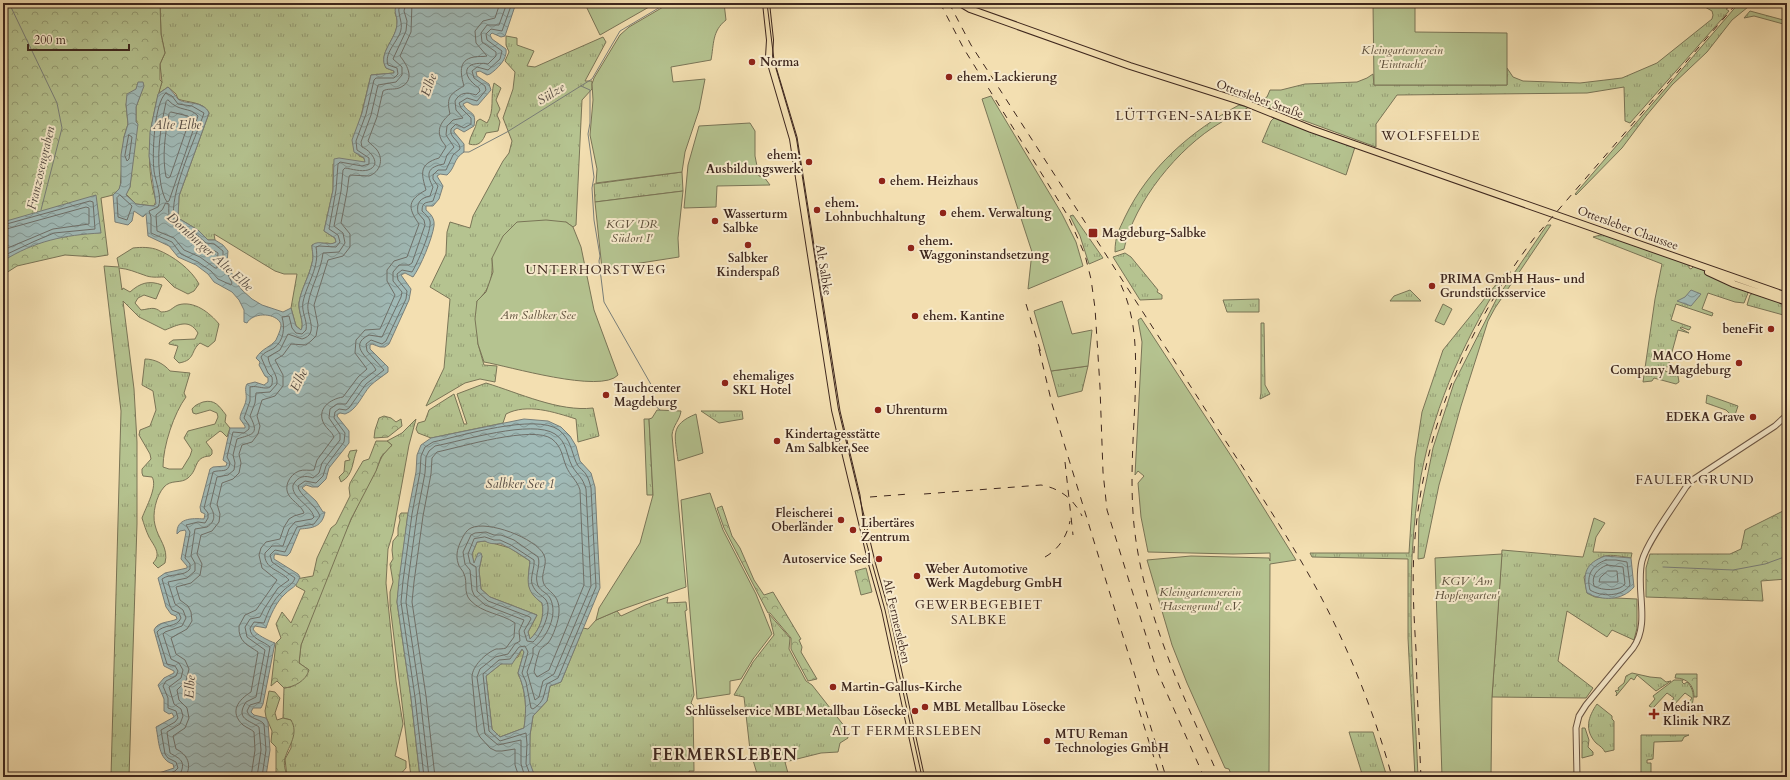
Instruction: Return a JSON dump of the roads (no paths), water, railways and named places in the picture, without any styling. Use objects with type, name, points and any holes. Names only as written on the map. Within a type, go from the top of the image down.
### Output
[{"type":"main road","name":"Alt Salbke","points":[[766,3],[770,40],[770,64],[793,139],[834,402],[866,541]]},
{"type":"main road","name":"Ottersleber Straße","points":[[960,3],[970,9],[1034,32],[1136,68],[1246,103],[1311,129],[1554,214]]},
{"type":"main road","name":"Ottersleber Chaussee","points":[[1554,214],[1787,296]]},
{"type":"main road","name":"Ottersleber Chaussee","points":[[1695,264],[1730,282],[1787,302]]},
{"type":"main road","name":"Alt Fermersleben","points":[[866,541],[885,610],[921,777]]},
{"type":"street","points":[[1577,777],[1576,728],[1580,715],[1632,649],[1640,635],[1641,565],[1649,546],[1691,481],[1775,426],[1787,415]]},
{"type":"water","points":[[399,3],[516,3],[505,36],[501,37],[492,33],[490,35],[492,39],[506,49],[504,60],[499,67],[490,74],[487,75],[480,71],[476,72],[477,76],[489,84],[491,90],[478,105],[473,105],[467,102],[463,104],[474,117],[474,126],[464,132],[457,128],[454,130],[464,144],[464,152],[458,157],[447,175],[440,174],[437,176],[443,186],[439,199],[433,206],[426,206],[426,210],[430,213],[434,221],[429,245],[413,277],[405,273],[401,275],[411,289],[409,300],[389,344],[385,347],[372,344],[370,345],[370,349],[388,367],[388,372],[370,386],[353,409],[345,414],[338,414],[337,416],[349,431],[349,443],[329,468],[326,479],[318,487],[306,485],[302,488],[316,501],[323,512],[325,512],[324,517],[316,526],[300,529],[290,553],[287,556],[275,554],[274,556],[274,559],[298,574],[300,577],[295,586],[285,594],[276,605],[266,628],[255,626],[253,629],[259,635],[275,643],[263,704],[261,708],[253,708],[251,712],[254,715],[266,718],[268,722],[270,750],[266,776],[156,777],[159,773],[174,768],[173,764],[168,762],[162,754],[156,727],[174,717],[172,713],[169,714],[164,711],[164,699],[158,685],[164,678],[174,673],[174,671],[164,666],[154,630],[158,625],[177,619],[176,616],[171,614],[166,607],[158,578],[165,573],[187,568],[181,559],[186,532],[185,530],[180,531],[177,534],[177,529],[182,522],[186,520],[204,519],[205,514],[201,512],[200,507],[210,469],[213,467],[226,466],[227,463],[223,460],[230,428],[245,428],[240,419],[246,400],[247,384],[255,382],[264,385],[268,382],[268,378],[265,376],[259,365],[260,362],[256,358],[276,340],[281,324],[277,319],[268,315],[253,317],[247,323],[244,322],[244,310],[239,300],[232,292],[214,282],[208,274],[196,265],[178,257],[169,246],[148,236],[146,214],[143,217],[134,211],[132,221],[128,225],[115,222],[113,195],[119,189],[121,183],[121,155],[128,124],[126,104],[127,94],[136,89],[138,82],[143,82],[144,86],[136,107],[136,122],[138,124],[130,187],[126,195],[136,204],[153,206],[156,204],[149,156],[150,132],[158,94],[168,87],[181,101],[203,106],[209,113],[179,196],[178,218],[198,230],[208,240],[215,240],[223,245],[228,251],[227,263],[236,282],[242,290],[262,305],[283,312],[291,308],[296,326],[301,330],[302,324],[299,303],[301,293],[313,261],[312,245],[315,243],[330,244],[336,242],[335,238],[324,231],[333,190],[334,159],[339,158],[365,162],[364,158],[354,152],[352,140],[362,113],[371,75],[394,73],[394,71],[386,68],[384,57],[396,29],[397,20],[395,8]]},
{"type":"water","points":[[96,195],[101,233],[75,235],[50,240],[27,248],[3,261],[3,222]]},
{"type":"water","points":[[1691,290],[1701,294],[1691,306],[1677,301],[1685,297]]},
{"type":"water","name":"Salbker See 1","points":[[524,419],[548,421],[561,427],[570,436],[576,446],[580,461],[591,473],[595,487],[600,588],[561,682],[550,686],[547,701],[533,716],[530,735],[530,763],[535,777],[420,777],[411,698],[397,602],[408,513],[416,472],[417,455],[421,445],[431,438]],"holes":[[[485,541],[489,543],[501,544],[530,561],[528,585],[532,594],[542,603],[543,608],[539,627],[530,639],[528,632],[537,615],[490,597],[481,589],[479,570],[482,556],[481,553],[478,553],[474,563],[472,554],[477,542]],[[522,649],[524,652],[518,673],[523,686],[525,700],[524,728],[500,737],[492,729],[486,676],[501,664],[512,664]]]},
{"type":"water","points":[[1605,556],[1631,558],[1634,587],[1624,595],[1605,598],[1593,596],[1587,593],[1585,574],[1593,562]]},
{"type":"waterway","name":"Franzosengraben","points":[[9,3],[57,103],[62,128],[41,210]]},
{"type":"waterway","name":"Sülze","points":[[464,152],[469,152],[507,132],[592,79],[620,31],[667,3]]},
{"type":"waterway","points":[[581,86],[590,90],[590,123],[588,134],[594,177],[592,188],[594,220],[600,256],[599,261],[604,302],[653,388],[653,404],[660,410]]},
{"type":"waterway","points":[[1663,567],[1733,570],[1765,564],[1787,556]]},
{"type":"tram line","points":[[767,3],[774,60],[797,137],[840,411],[860,495],[866,541],[885,610],[922,777]]},
{"type":"railway","points":[[940,3],[964,49],[1068,216],[1085,255],[1091,279],[1095,308],[1103,472],[1107,510],[1157,671],[1204,777]]},
{"type":"railway","points":[[949,3],[971,45],[1293,547],[1321,597],[1352,663],[1370,708],[1392,777]]},
{"type":"railway","points":[[1421,777],[1413,576],[1414,551],[1418,508],[1426,466],[1437,425],[1451,385],[1468,346],[1488,309],[1510,272],[1535,237],[1737,3]]},
{"type":"railway","points":[[1121,285],[1127,299],[1135,342],[1132,494],[1134,525],[1139,558],[1146,590],[1167,654],[1192,717],[1219,777]]},
{"type":"railway","points":[[1026,304],[1041,353]]},
{"type":"railway","points":[[1039,349],[1052,404],[1166,777]]},
{"type":"railway","points":[[1065,462],[1073,535]]},
{"type":"railway","points":[[924,494],[1041,485],[1048,486],[1065,495],[1075,504],[1082,516]]},
{"type":"railway","points":[[870,497],[909,494]]},
{"type":"railway","points":[[1045,557],[1062,542],[1070,521]]},
{"type":"railway","points":[[1135,697],[1160,777]]},
{"type":"place","name":"Norma","points":[[752,62]]},
{"type":"place","name":"ehem. Lackierung","points":[[949,77]]},
{"type":"place","name":"ehem. Ausbildungswerk","points":[[809,162]]},
{"type":"place","name":"ehem. Heizhaus","points":[[882,181]]},
{"type":"place","name":"ehem. Lohnbuchhaltung","points":[[817,210]]},
{"type":"place","name":"ehem. Verwaltung","points":[[943,213]]},
{"type":"place","name":"Wasserturm Salbke","points":[[715,221]]},
{"type":"place","name":"Magdeburg-Salbke","points":[[1093,233]]},
{"type":"place","name":"Salbker Kinderspaß","points":[[748,245]]},
{"type":"place","name":"ehem. Waggoninstandsetzung","points":[[911,248]]},
{"type":"place","name":"PRIMA GmbH Haus- und Grundstücksservice","points":[[1432,286]]},
{"type":"place","name":"ehem. Kantine","points":[[915,316]]},
{"type":"place","name":"beneFit","points":[[1771,329]]},
{"type":"place","name":"MACO Home Company Magdeburg","points":[[1739,363]]},
{"type":"place","name":"ehemaliges SKL Hotel","points":[[725,383]]},
{"type":"place","name":"Tauchcenter Magdeburg","points":[[606,395]]},
{"type":"place","name":"Uhrenturm","points":[[878,410]]},
{"type":"place","name":"EDEKA Grave","points":[[1753,417]]},
{"type":"place","name":"Kindertagesstätte Am Salbker See","points":[[777,441]]},
{"type":"place","name":"Fleischerei Oberländer","points":[[841,520]]},
{"type":"place","name":"Libertäres Zentrum","points":[[853,530]]},
{"type":"place","name":"Autoservice Seel","points":[[879,559]]},
{"type":"place","name":"Weber Automotive Werk Magdeburg GmbH","points":[[917,576]]},
{"type":"place","name":"Martin-Gallus-Kirche","points":[[833,687]]},
{"type":"place","name":"MBL Metallbau Lösecke","points":[[925,707]]},
{"type":"place","name":"Schlüsselservice MBL Metallbau Lösecke","points":[[915,711]]},
{"type":"place","name":"Median Klinik NRZ","points":[[1654,714]]},
{"type":"place","name":"MTU Reman Technologies GmbH","points":[[1047,741]]},
{"type":"district","name":"LÜTTGEN-SALBKE","points":[[1184,116]]},
{"type":"district","name":"WOLFSFELDE","points":[[1431,136]]},
{"type":"district","name":"UNTERHORSTWEG","points":[[596,270]]},
{"type":"district","name":"FAULER GRUND","points":[[1695,480]]},
{"type":"district","name":"GEWERBEGEBIET SALBKE","points":[[979,612]]},
{"type":"district","name":"ALT FERMERSLEBEN","points":[[907,731]]},
{"type":"district","name":"FERMERSLEBEN","points":[[725,755]]},
{"type":"park label","name":"Kleingartenverein 'Eintracht'","points":[[1402,57]]},
{"type":"park label","name":"KGV 'DR Südort I'","points":[[632,231]]},
{"type":"park label","name":"Am Salbker See","points":[[538,315]]},
{"type":"park label","name":"KGV 'Am Hopfengarten'","points":[[1467,588]]},
{"type":"park label","name":"Kleingartenverein 'Hasengrund' e.V.","points":[[1200,599]]},
{"type":"water label","name":"Elbe","points":[[429,85]]},
{"type":"water label","name":"Alte Elbe","points":[[177,125]]},
{"type":"water label","name":"Dornburger Alte Elbe","points":[[210,252]]},
{"type":"water label","name":"Elbe","points":[[299,380]]},
{"type":"water label","name":"Elbe","points":[[190,687]]}]
